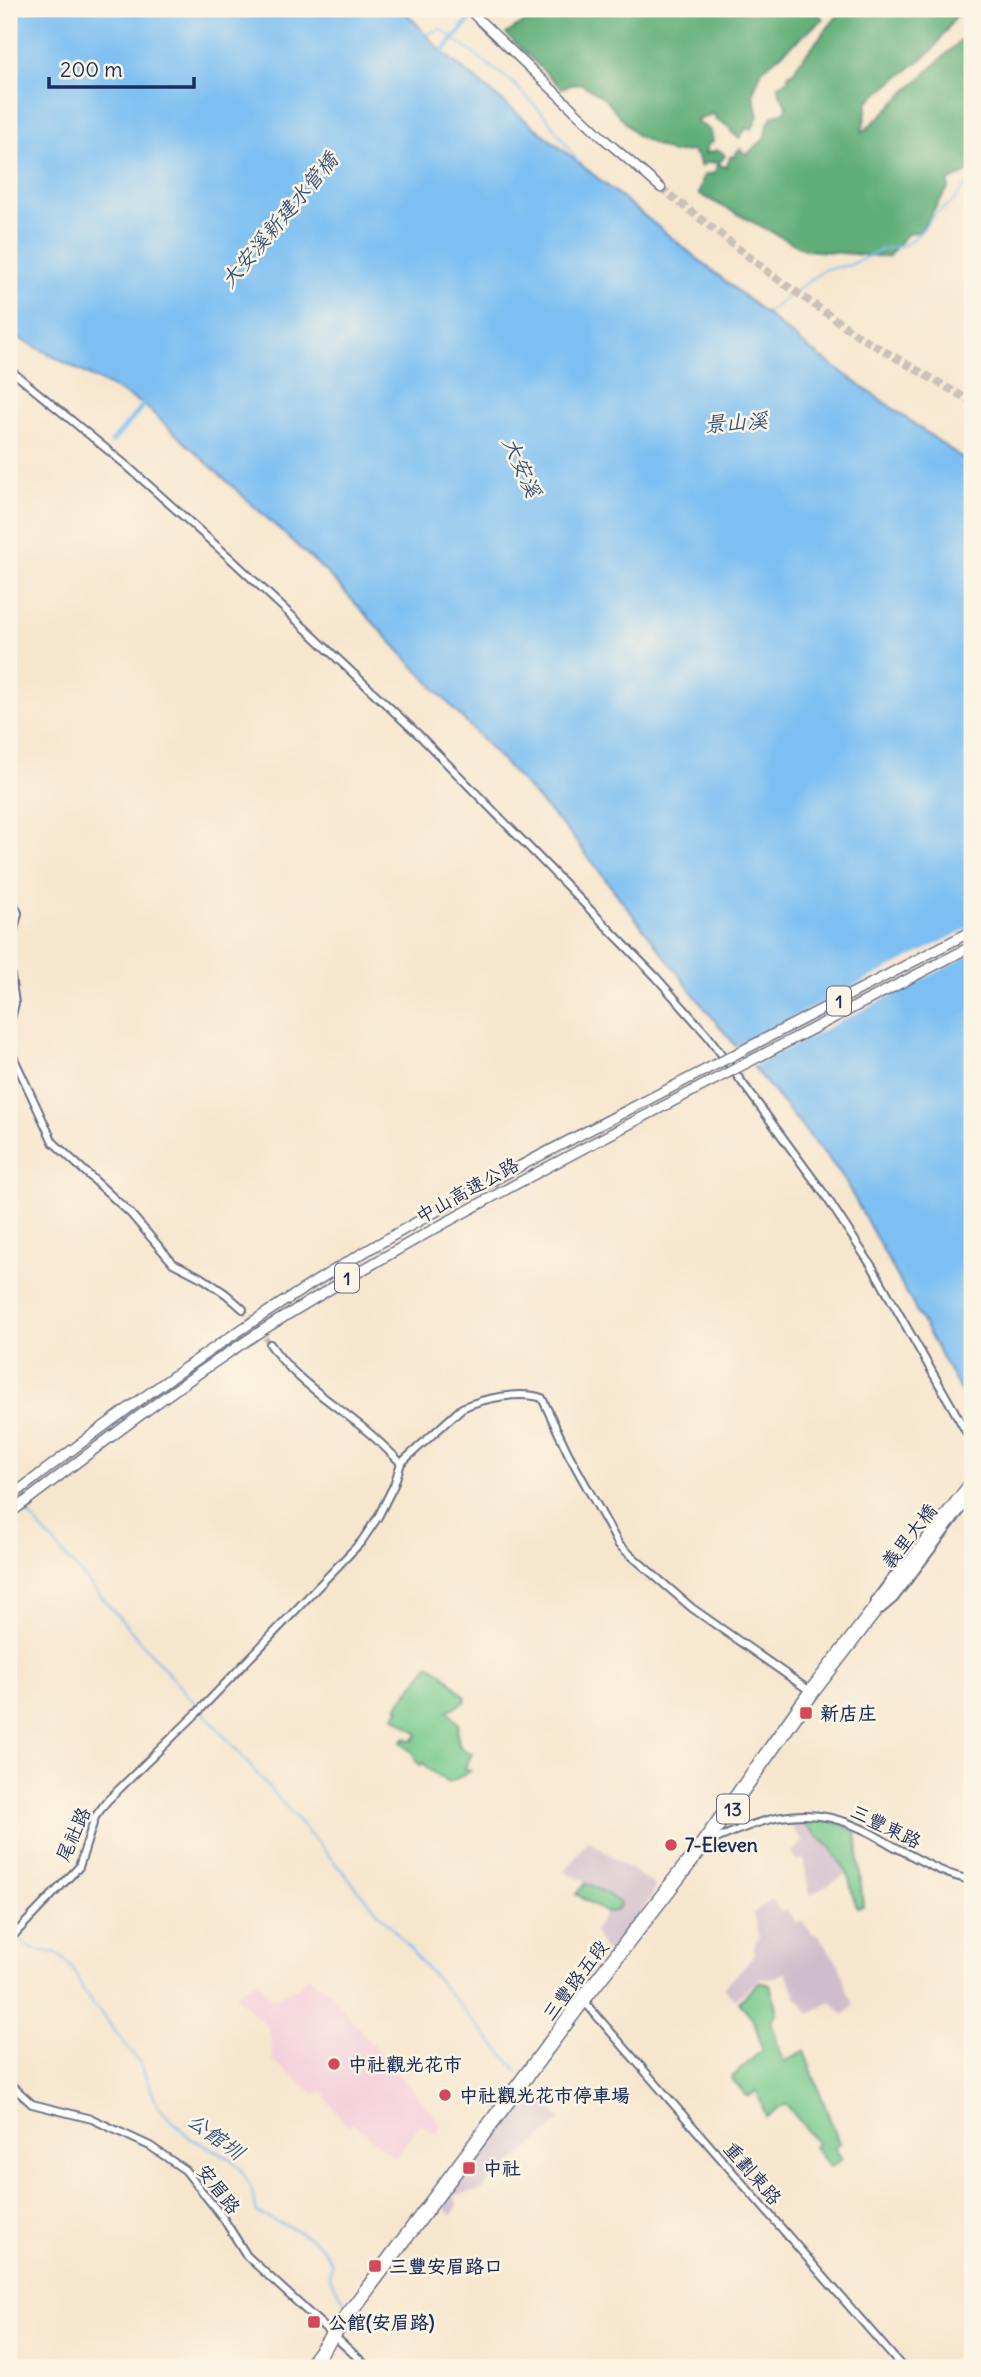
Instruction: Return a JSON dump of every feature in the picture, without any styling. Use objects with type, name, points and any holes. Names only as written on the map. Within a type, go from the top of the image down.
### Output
[{"type":"highway","name":"中山高速公路","points":[[9,1498],[156,1387],[314,1282],[469,1193],[972,931]]},
{"type":"highway","name":"中山高速公路","points":[[9,1514],[176,1390],[264,1329],[333,1287],[486,1199],[972,946]]},
{"type":"main road","points":[[468,9],[603,138],[661,188]]},
{"type":"main road","name":"義里大橋","points":[[874,1612],[972,1477]]},
{"type":"main road","name":"義里大橋","points":[[874,1612],[972,1489]]},
{"type":"main road","name":"三豐路五段","points":[[305,2368],[333,2335],[706,1840],[812,1692],[874,1612]]},
{"type":"main road","name":"三豐路五段","points":[[706,1840],[734,1808],[812,1692]]},
{"type":"main road","points":[[734,1808],[735,1816],[743,1827]]},
{"type":"main road","name":"三豐路五段","points":[[312,2368],[333,2335]]},
{"type":"street","points":[[9,369],[126,465],[420,736],[656,977],[708,1036],[825,1195],[873,1268],[972,1442]]},
{"type":"street","points":[[9,951],[18,917],[18,910],[10,897]]},
{"type":"street","points":[[9,963],[15,1003],[9,1027],[12,1052],[53,1142],[130,1213],[173,1263],[204,1279],[243,1310]]},
{"type":"street","points":[[270,1343],[295,1375],[360,1425],[401,1463],[462,1408],[487,1399],[533,1396],[542,1398],[568,1453],[620,1545],[692,1608],[812,1692]]},
{"type":"street","name":"尾社路","points":[[9,1940],[79,1867],[95,1816],[107,1801],[197,1713],[361,1542],[378,1517],[394,1485],[401,1463]]},
{"type":"street","points":[[874,1612],[894,1599],[972,1496]]},
{"type":"street","name":"三豐東路","points":[[706,1840],[772,1817],[798,1815],[834,1819],[859,1827],[930,1866],[972,1880]]},
{"type":"street","name":"重劃東路","points":[[583,2000],[903,2368]]},
{"type":"street","name":"安眉路","points":[[9,2083],[32,2104],[92,2119],[150,2146],[185,2170],[223,2218],[247,2256],[369,2368]]},
{"type":"shaded area","points":[[797,1817],[831,1848],[848,1874],[810,1895],[803,1859],[797,1861],[791,1853],[803,1842],[785,1818]]},
{"type":"shaded area","points":[[588,1840],[655,1886],[651,1898],[610,1955],[594,1931],[606,1913],[621,1904],[565,1871]]},
{"type":"shaded area","points":[[772,1899],[781,1912],[786,1909],[796,1923],[802,1921],[814,1935],[818,1935],[840,1966],[847,1991],[855,2005],[843,2015],[831,2001],[808,2013],[798,2000],[786,1973],[769,1979],[761,1977],[735,2000],[723,1988],[754,1956],[753,1945],[759,1937],[753,1913]]},
{"type":"shaded area","name":"中社觀光花市","points":[[308,1976],[333,1994],[350,2018],[432,2113],[441,2126],[436,2135],[421,2124],[394,2158],[353,2122],[348,2126],[323,2092],[315,2094],[273,2061],[269,2029],[237,1993],[257,1979],[271,1998],[276,1997],[298,1987]]},
{"type":"shaded area","points":[[530,2084],[561,2120],[479,2191],[455,2196],[457,2207],[451,2216],[440,2203]]},
{"type":"green space","points":[[533,9],[815,9],[823,19],[762,70],[753,93],[758,116],[752,129],[747,128],[739,138],[732,133],[730,127],[716,120],[714,113],[696,121],[711,131],[713,141],[707,146],[705,154],[717,150],[725,156],[719,163],[709,162],[700,166],[699,159],[692,151],[672,153],[637,136],[604,98],[580,83],[561,88],[506,34],[537,14]]},
{"type":"green space","points":[[847,9],[961,9],[932,51],[868,101],[862,133],[972,30],[972,170],[948,182],[949,187],[919,232],[908,233],[888,257],[806,250],[699,194],[704,175],[715,173],[717,164],[726,167],[731,156],[736,157],[740,149],[746,155],[764,139],[767,125],[773,115],[785,112],[787,106],[778,86],[788,80],[788,75],[794,72],[839,14]]},
{"type":"green space","points":[[429,1664],[442,1672],[466,1698],[448,1711],[458,1723],[460,1747],[472,1754],[464,1769],[470,1771],[449,1783],[428,1769],[424,1763],[420,1765],[415,1760],[416,1757],[401,1742],[405,1738],[412,1741],[418,1734],[394,1716],[400,1709],[397,1707]]},
{"type":"green space","points":[[797,1817],[829,1820],[856,1830],[863,1906],[855,1905],[848,1874],[831,1848]]},
{"type":"green space","points":[[586,1883],[621,1904],[617,1910],[606,1913],[576,1894]]},
{"type":"green space","points":[[760,1981],[770,1985],[777,2012],[771,2020],[783,2062],[804,2051],[839,2143],[834,2147],[842,2159],[830,2167],[814,2147],[817,2143],[786,2104],[766,2117],[757,2091],[748,2097],[731,2078],[762,2050],[755,2023],[739,2002]]},
{"type":"water","points":[[9,9],[403,9],[443,53],[808,348],[972,465],[972,1412],[841,1174],[706,1010],[572,836],[328,574],[143,404],[9,333]]},
{"type":"pier","points":[[972,926],[972,954],[750,1068],[733,1048]]},
{"type":"waterway","name":"大安溪新建水管橋","points":[[438,57],[471,18]]},
{"type":"waterway","points":[[421,30],[427,34],[441,29],[513,83],[548,119],[578,162]]},
{"type":"waterway","points":[[767,313],[825,269],[850,265],[881,250],[905,245],[972,181]]},
{"type":"waterway","name":"大安溪新建水管橋","points":[[112,442],[146,402]]},
{"type":"waterway","points":[[22,1507],[199,1708]]},
{"type":"waterway","points":[[203,1712],[518,2072]]},
{"type":"waterway","name":"公館圳","points":[[16,1936],[31,1949],[57,1953],[72,1967],[84,1992],[140,2063],[159,2108],[190,2138],[231,2159],[240,2168],[251,2187],[257,2213],[300,2232],[326,2253],[332,2263],[329,2276],[344,2301]]},
{"type":"tunnel","points":[[661,188],[776,278],[862,338],[972,402]]},
{"type":"tunnel","points":[[243,1309],[270,1344]]},
{"type":"place","name":"新店庄","points":[[806,1713]]},
{"type":"place","name":"7-Eleven","points":[[671,1845]]},
{"type":"place","name":"中社觀光花市","points":[[334,2064]]},
{"type":"place","name":"中社觀光花市停車場","points":[[445,2095]]},
{"type":"place","name":"中社","points":[[469,2168]]},
{"type":"place","name":"三豐安眉路口","points":[[375,2266]]},
{"type":"place","name":"公館(安眉路)","points":[[314,2322]]},
{"type":"water label","name":"景山溪","points":[[736,422]]},
{"type":"water label","name":"大安溪","points":[[522,467]]}]
